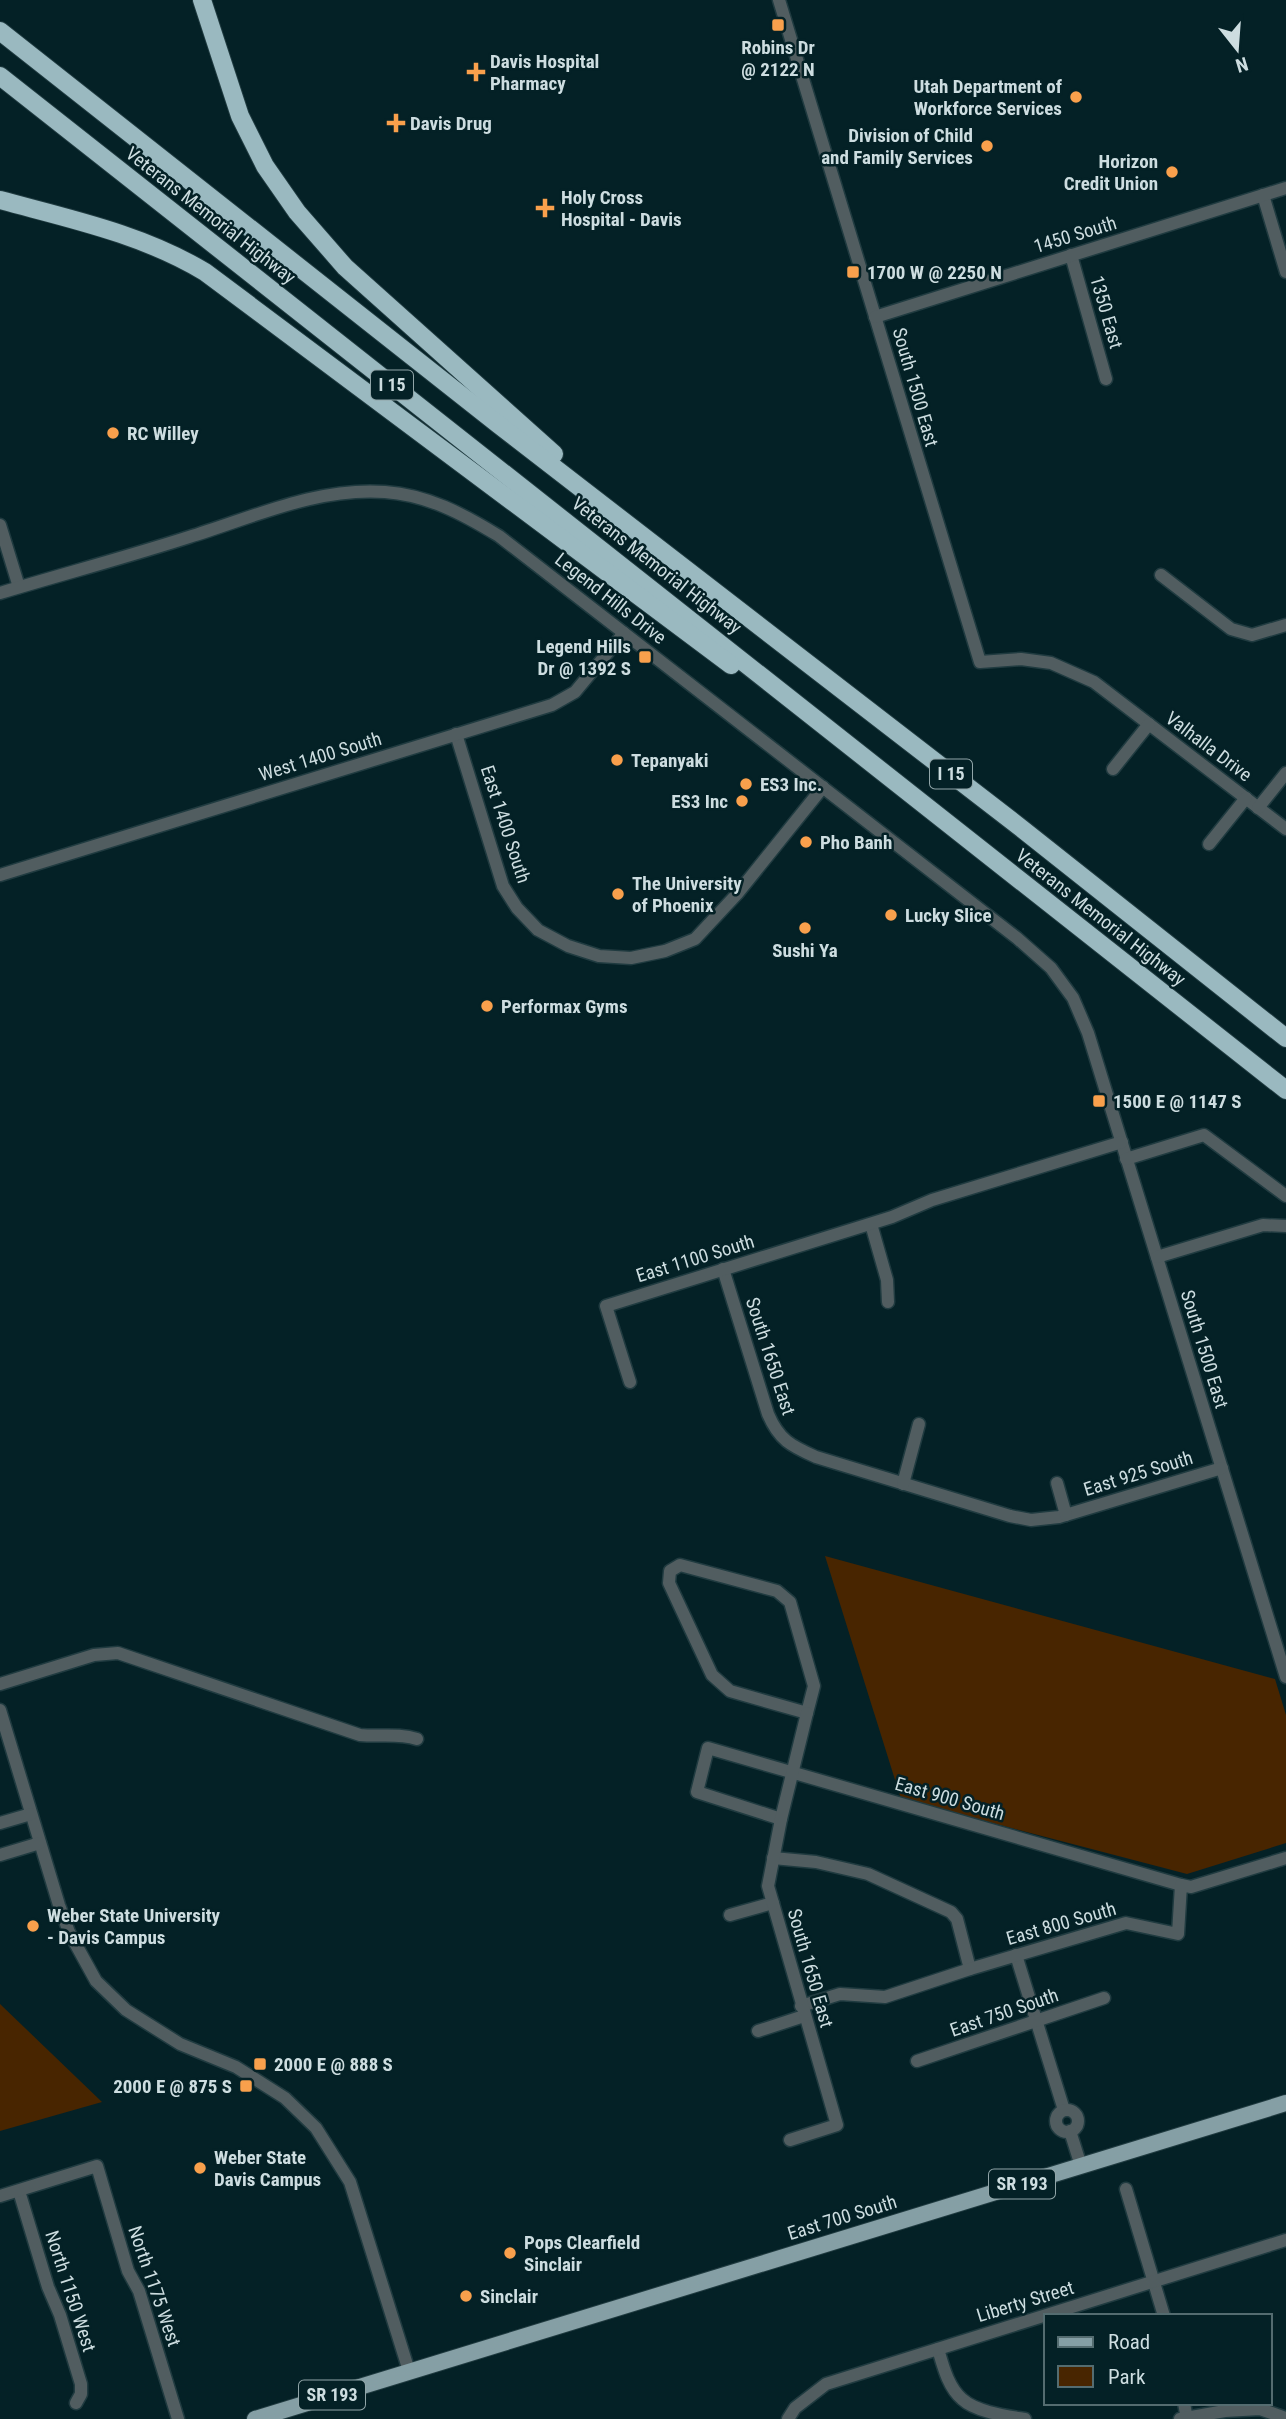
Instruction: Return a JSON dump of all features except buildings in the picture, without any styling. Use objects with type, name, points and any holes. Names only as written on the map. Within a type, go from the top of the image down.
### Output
[{"type":"highway","points":[[202,0],[240,116],[265,166],[296,212],[345,267],[569,467],[613,513]]},
{"type":"highway","name":"Veterans Memorial Highway","points":[[0,31],[1286,1038]]},
{"type":"highway","name":"Veterans Memorial Highway","points":[[0,76],[786,693],[1286,1090]]},
{"type":"highway","points":[[0,200],[124,234],[159,248],[205,272],[750,679],[786,693]]},
{"type":"main road","name":"East 700 South","points":[[409,2371],[1286,2103]]},
{"type":"main road","name":"SR 193","points":[[255,2419],[409,2371]]},
{"type":"street","name":"South 1500 East","points":[[779,0],[980,662]]},
{"type":"street","name":"1450 South","points":[[875,317],[1286,188]]},
{"type":"street","points":[[1263,195],[1286,272]]},
{"type":"street","name":"1350 East","points":[[1071,256],[1106,379]]},
{"type":"street","name":"Legend Hills Drive","points":[[0,593],[188,538],[310,497],[386,492],[425,499],[467,517],[499,536],[1017,938],[1051,968],[1073,998],[1088,1033]]},
{"type":"street","points":[[0,525],[19,587]]},
{"type":"street","points":[[1161,575],[1231,629],[1252,635],[1286,625]]},
{"type":"street","name":"West 1400 South","points":[[0,875],[552,705],[575,692],[624,633]]},
{"type":"street","name":"Valhalla Drive","points":[[980,662],[1021,659],[1051,663],[1094,682],[1286,829]]},
{"type":"street","name":"Valhalla Drive","points":[[1113,769],[1149,724]]},
{"type":"street","name":"East 1400 South","points":[[456,734],[503,886],[517,908],[538,930],[568,946],[599,956],[631,958],[665,951],[695,939],[737,894],[823,787]]},
{"type":"street","points":[[1258,808],[1286,773]]},
{"type":"street","name":"Valhalla Drive","points":[[1209,844],[1246,798]]},
{"type":"street","name":"South 1500 East","points":[[1088,1033],[1286,1677]]},
{"type":"street","points":[[1126,1158],[1204,1135],[1286,1196]]},
{"type":"street","name":"East 1100 South","points":[[630,1382],[606,1306],[871,1223],[932,1200],[1122,1142]]},
{"type":"street","points":[[871,1223],[887,1280],[888,1303]]},
{"type":"street","points":[[1157,1257],[1264,1225],[1286,1226]]},
{"type":"street","name":"South 1650 East","points":[[723,1269],[768,1414],[776,1432],[793,1447]]},
{"type":"street","points":[[903,1484],[919,1424]]},
{"type":"street","name":"East 925 South","points":[[793,1447],[816,1457],[903,1484],[1031,1520],[1066,1515],[1222,1468]]},
{"type":"street","name":"East 925 South","points":[[1057,1483],[1066,1515]]},
{"type":"street","name":"South 1650 East","points":[[790,2140],[837,2125],[768,1886],[781,1819],[814,1686],[790,1602],[777,1591],[680,1565],[670,1571],[669,1583],[712,1675],[730,1691],[807,1713]]},
{"type":"street","points":[[0,1684],[94,1655],[118,1653],[360,1735],[382,1737],[401,1734],[417,1738]]},
{"type":"street","points":[[0,1710],[69,1932],[96,1981],[126,2010],[153,2029],[180,2044],[236,2067],[285,2098],[316,2127],[350,2182],[409,2371]]},
{"type":"street","name":"East 900 South","points":[[781,1819],[697,1792],[708,1748],[1181,1885]]},
{"type":"street","points":[[0,1824],[31,1814]]},
{"type":"street","points":[[0,1855],[40,1843]]},
{"type":"street","points":[[773,1857],[816,1861],[868,1874],[951,1912],[957,1919],[970,1969]]},
{"type":"street","points":[[1181,1885],[1191,1887],[1286,1858]]},
{"type":"street","name":"East 800 South","points":[[758,2031],[840,1994],[885,1997],[1126,1923],[1178,1934],[1181,1885]]},
{"type":"street","points":[[730,1915],[773,1903]]},
{"type":"street","points":[[1016,1955],[1063,2110],[1071,2110],[1077,2117],[1076,2127],[1070,2132],[1081,2166]]},
{"type":"street","name":"East 750 South","points":[[917,2061],[1104,1998]]},
{"type":"street","name":"North 1175 West","points":[[19,2191],[97,2166],[128,2271],[139,2291],[178,2419]]},
{"type":"street","points":[[1126,2189],[1163,2314]]},
{"type":"street","points":[[0,2196],[19,2191]]},
{"type":"street","name":"North 1150 West","points":[[19,2191],[81,2384],[81,2394],[76,2403]]},
{"type":"street","name":"Liberty Street","points":[[1049,2314],[1286,2240]]},
{"type":"street","name":"Liberty Street","points":[[789,2419],[795,2408],[826,2384],[1044,2316]]},
{"type":"street","points":[[938,2349],[949,2382],[962,2400],[995,2414],[1025,2419]]},
{"type":"street","points":[[1185,2419],[1225,2411],[1260,2409],[1286,2418]]},
{"type":"green space","points":[[825,1556],[1275,1679],[1286,1715],[1286,1843],[1187,1874],[901,1799]]},
{"type":"green space","points":[[0,2004],[102,2102],[0,2131]]},
{"type":"place","name":"Robins Dr @ 2122 N","points":[[778,25]]},
{"type":"place","name":"Davis Hospital Pharmacy","points":[[476,72]]},
{"type":"place","name":"Utah Department of Workforce Services","points":[[1076,97]]},
{"type":"place","name":"Davis Drug","points":[[396,123]]},
{"type":"place","name":"Division of Child and Family Services","points":[[987,146]]},
{"type":"place","name":"Horizon Credit Union","points":[[1172,172]]},
{"type":"place","name":"Holy Cross Hospital - Davis","points":[[545,208]]},
{"type":"place","name":"1700 W @ 2250 N","points":[[853,272]]},
{"type":"place","name":"RC Willey","points":[[113,433]]},
{"type":"place","name":"Legend Hills Dr @ 1392 S","points":[[645,657]]},
{"type":"place","name":"Tepanyaki","points":[[617,760]]},
{"type":"place","name":"ES3 Inc.","points":[[746,784]]},
{"type":"place","name":"ES3 Inc","points":[[742,801]]},
{"type":"place","name":"Pho Banh","points":[[806,842]]},
{"type":"place","name":"The University of Phoenix","points":[[618,894]]},
{"type":"place","name":"Lucky Slice","points":[[891,915]]},
{"type":"place","name":"Sushi Ya","points":[[805,928]]},
{"type":"place","name":"Performax Gyms","points":[[487,1006]]},
{"type":"place","name":"1500 E @ 1147 S","points":[[1099,1101]]},
{"type":"place","name":"Weber State University - Davis Campus","points":[[33,1926]]},
{"type":"place","name":"2000 E @ 888 S","points":[[260,2064]]},
{"type":"place","name":"2000 E @ 875 S","points":[[246,2086]]},
{"type":"place","name":"Weber State Davis Campus","points":[[200,2168]]},
{"type":"place","name":"Pops Clearfield Sinclair","points":[[510,2253]]},
{"type":"place","name":"Sinclair","points":[[466,2296]]}]
